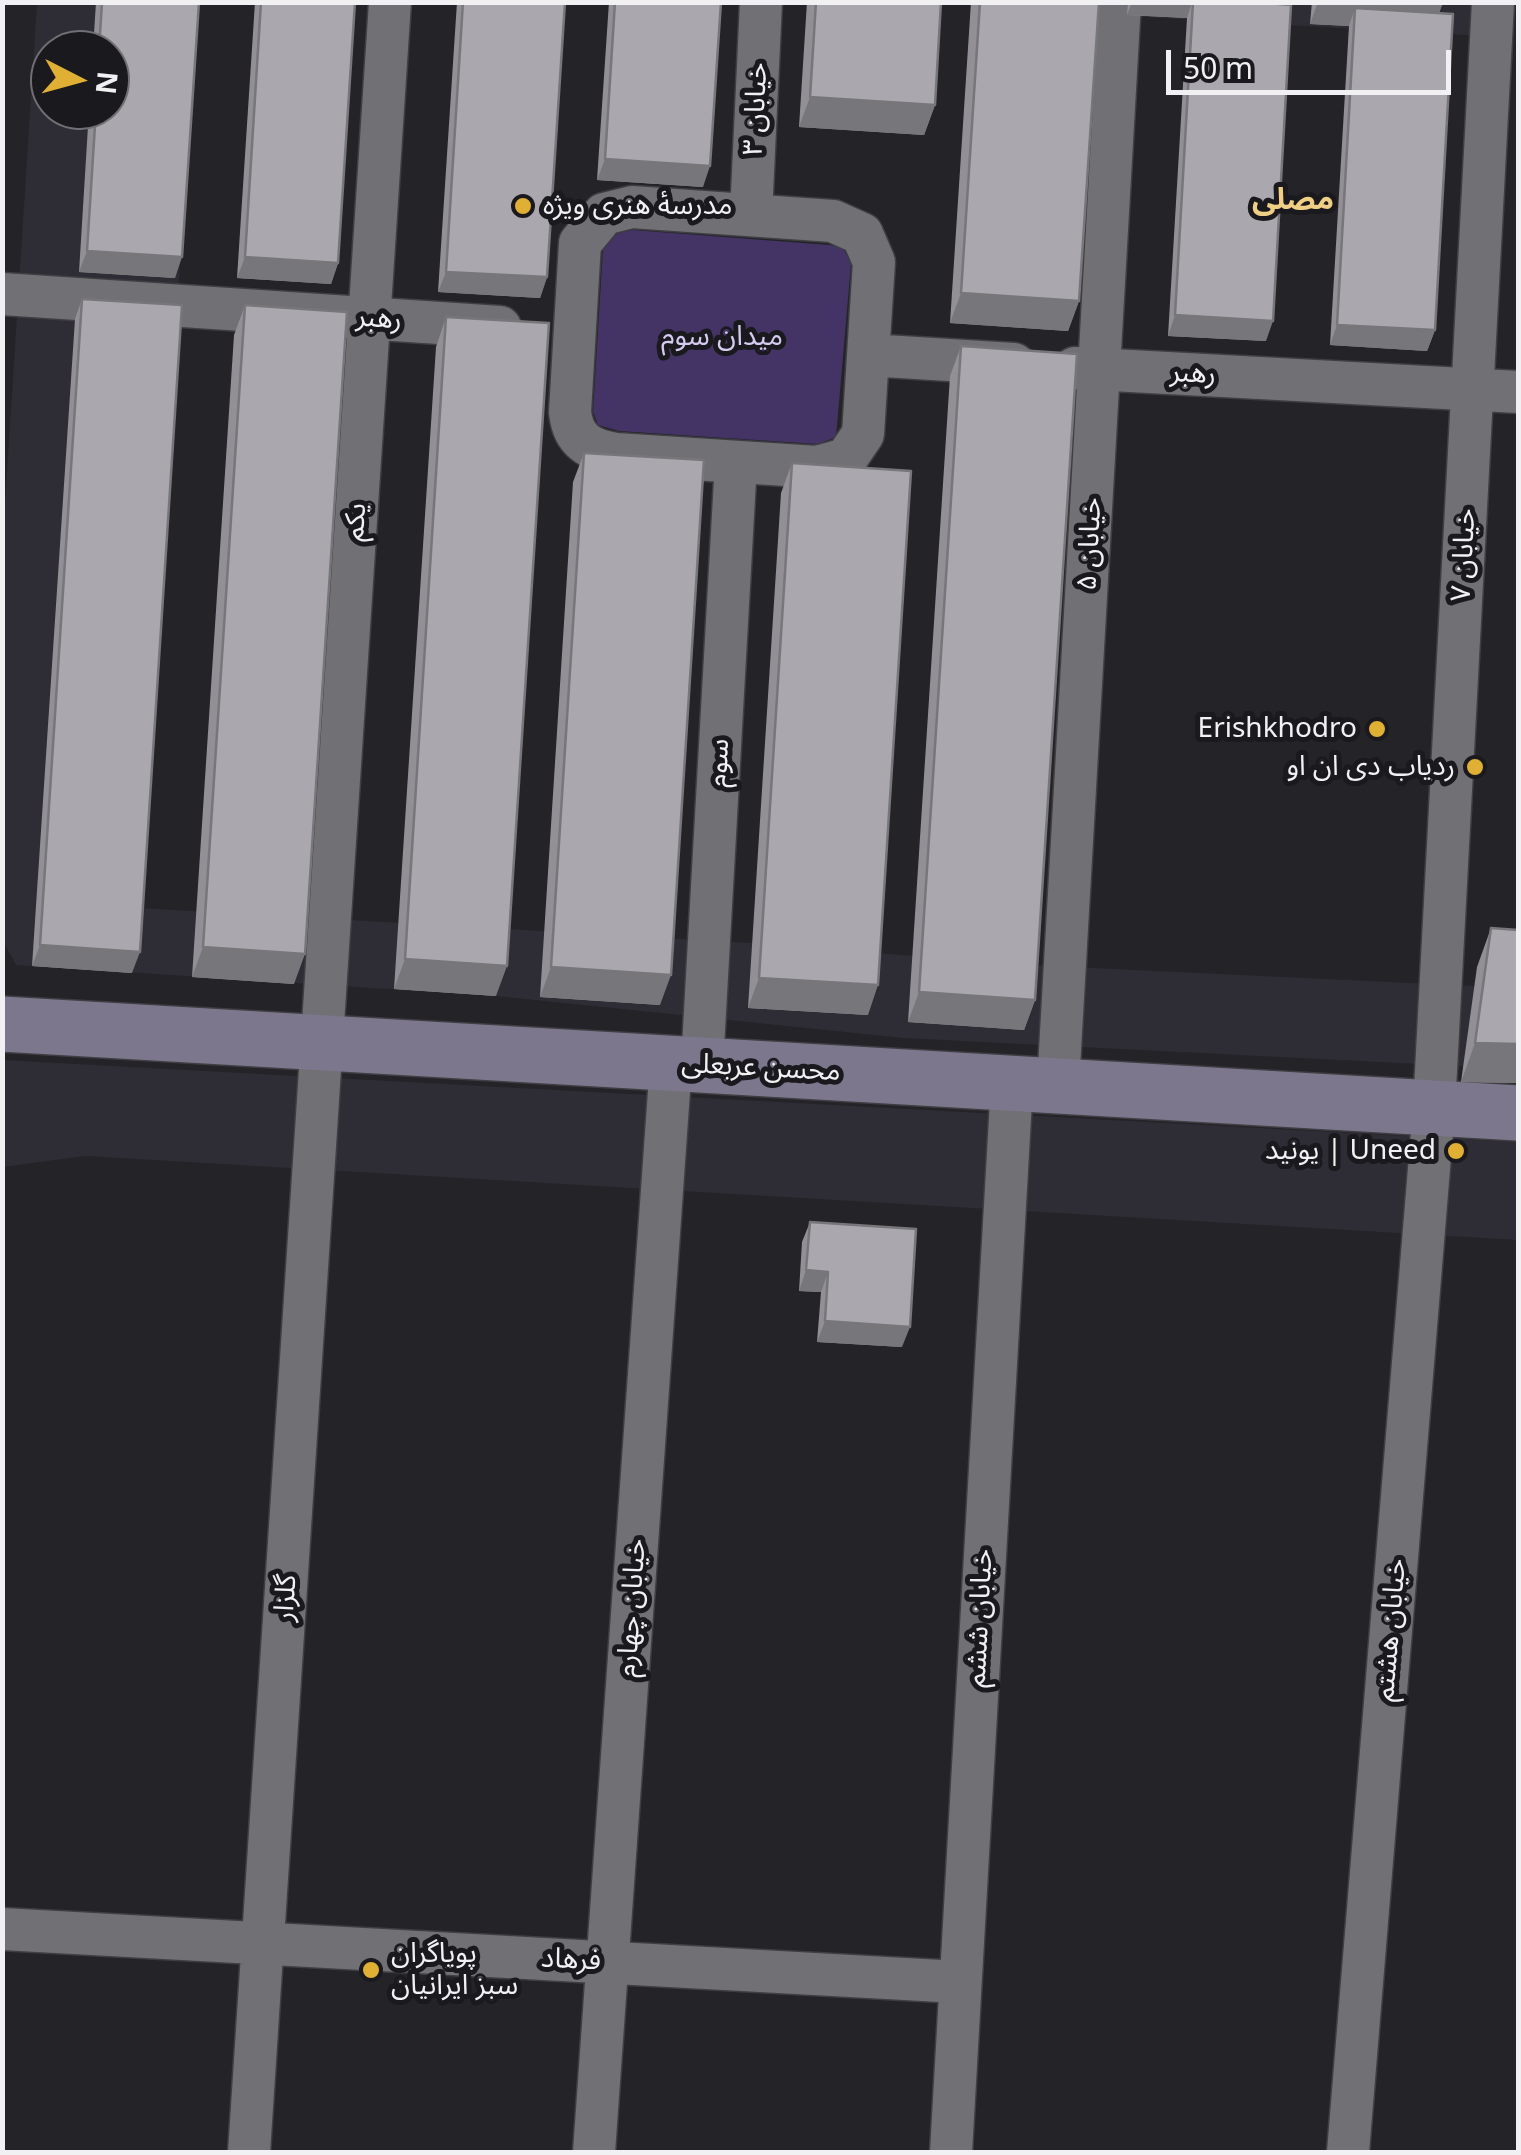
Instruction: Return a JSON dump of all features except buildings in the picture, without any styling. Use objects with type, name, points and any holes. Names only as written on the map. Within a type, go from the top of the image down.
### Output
[{"type":"main road","name":"محسن عربعلی","points":[[2,1024],[1518,1113]]},
{"type":"street","name":"یکم","points":[[323,1042],[390,2]]},
{"type":"street","name":"خیابان ۳","points":[[751,215],[761,2]]},
{"type":"street","name":"خیابان ۵","points":[[1035,1084],[1100,369],[1120,2]]},
{"type":"street","name":"خیابان ۷","points":[[1434,1108],[1494,2]]},
{"type":"street","points":[[632,207],[751,215],[844,222],[862,234],[874,262],[863,434],[846,459],[828,466],[736,462],[616,454],[582,442],[575,434],[570,412],[580,244],[604,214],[632,207]]},
{"type":"street","name":"رهبر","points":[[2,294],[575,331]]},
{"type":"street","name":"رهبر","points":[[868,355],[1518,392]]},
{"type":"street","name":"سوم","points":[[687,1064],[736,462]]},
{"type":"street","name":"گلزار","points":[[249,2152],[323,1042]]},
{"type":"street","name":"خیابان چهارم","points":[[594,2152],[607,1962],[687,1064]]},
{"type":"street","name":"خیابان ششم","points":[[951,2152],[959,1982],[1035,1084]]},
{"type":"street","name":"خیابان هشتم","points":[[1348,2152],[1434,1108]]},
{"type":"street","name":"فرهاد","points":[[2,1928],[959,1982]]},
{"type":"shaded area","points":[[1126,2],[1484,3],[1482,36],[1126,16]]},
{"type":"shaded area","points":[[37,3],[196,3],[140,908],[752,943],[1028,965],[1518,988],[1518,1069],[903,1038],[496,996],[16,965],[3,941],[3,534],[30,112],[30,130],[130,130],[130,30],[35,30]]},
{"type":"shaded area","points":[[2,1060],[1518,1142],[1518,1240],[85,1156],[3,1167]]},
{"type":"green space","name":"میدان سوم","points":[[632,230],[842,246],[851,264],[836,437],[818,444],[619,431],[598,425],[593,412],[603,249],[615,234]]},
{"type":"place","name":"مدرسهٔ هنری ویژه","points":[[523,206]]},
{"type":"place","name":"Erishkhodro","points":[[1377,729]]},
{"type":"place","name":"ردیاب دی ان او","points":[[1475,767]]},
{"type":"place","name":"یونید | Uneed","points":[[1456,1151]]},
{"type":"place","name":"پویاگران سبز ایرانیان","points":[[371,1970]]},
{"type":"district","name":"مصلی","points":[[1293,200]]}]
